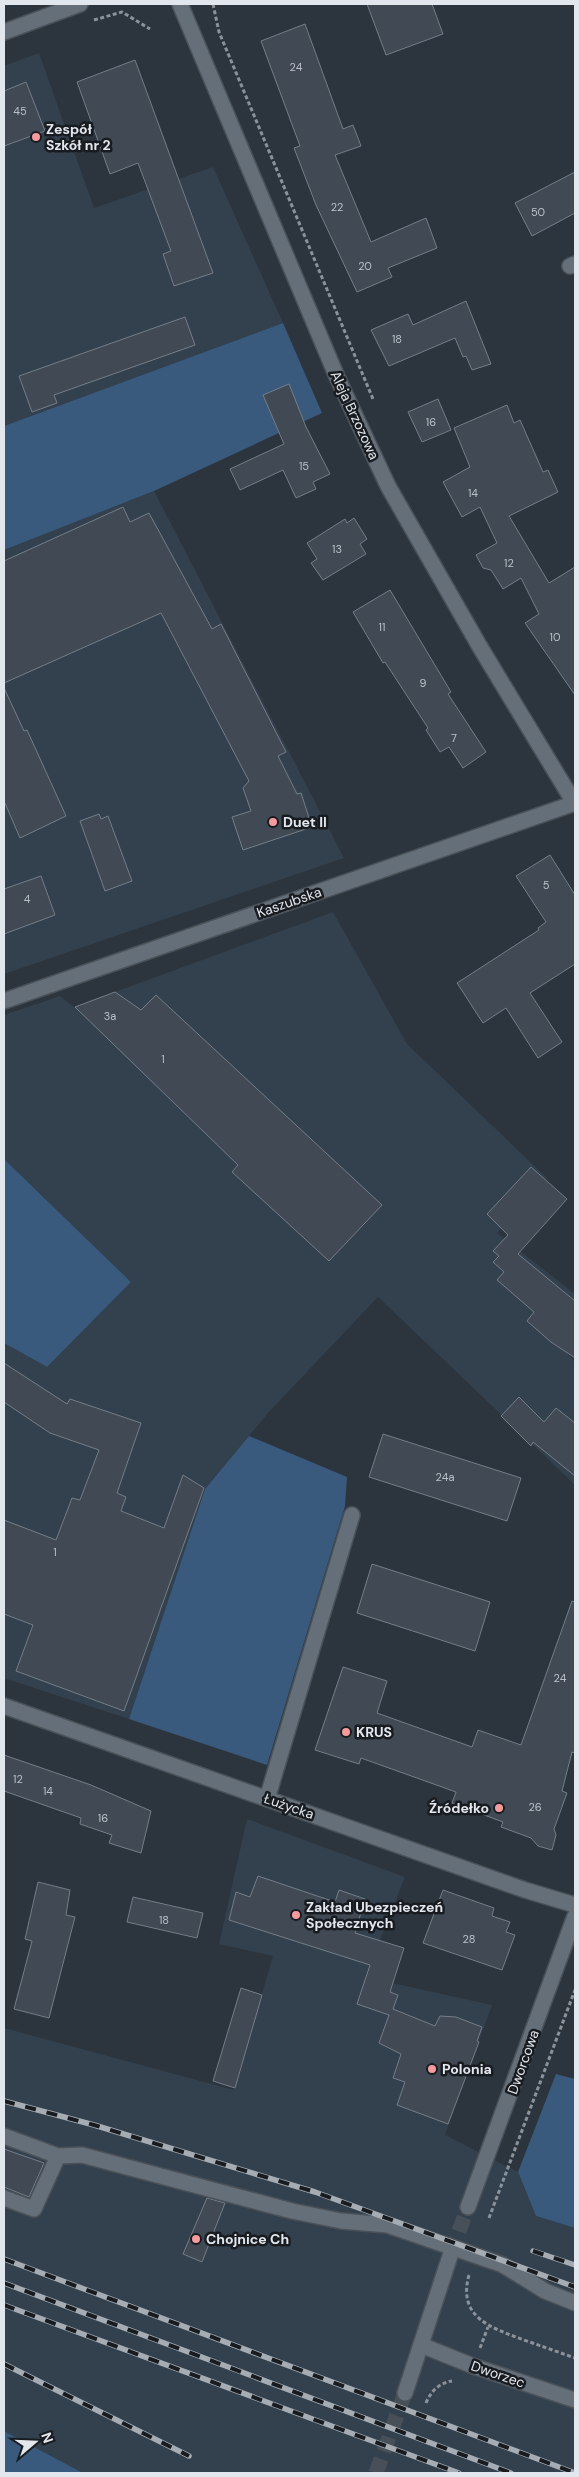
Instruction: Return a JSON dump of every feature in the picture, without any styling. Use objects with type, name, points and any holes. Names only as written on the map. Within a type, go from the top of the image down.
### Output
[{"type":"street","points":[[4,32],[80,4]]},
{"type":"street","name":"Aleja Brzozowa","points":[[180,4],[337,377],[388,486],[480,646],[575,804]]},
{"type":"street","name":"Kaszubska","points":[[4,1001],[575,804]]},
{"type":"street","points":[[267,1799],[352,1515]]},
{"type":"street","name":"Łużycka","points":[[4,1706],[575,1906]]},
{"type":"street","name":"Dworcowa","points":[[468,2207],[575,1916]]},
{"type":"street","points":[[4,2136],[58,2156],[82,2155],[292,2211],[341,2221],[387,2225],[503,2265],[545,2291],[575,2303]]},
{"type":"street","points":[[4,2198],[34,2209],[58,2156]]},
{"type":"street","points":[[405,2393],[451,2253]]},
{"type":"street","name":"Dworzec","points":[[422,2345],[473,2366],[575,2400]]},
{"type":"path","points":[[212,4],[219,32],[374,400]]},
{"type":"path","points":[[489,2218],[575,1990]]},
{"type":"path","points":[[471,2270],[465,2288],[468,2302],[473,2312],[488,2327],[575,2358]]},
{"type":"path","points":[[426,2403],[431,2393],[444,2382],[460,2379]]},
{"type":"shaded area","points":[[39,53],[94,208],[213,167],[283,323],[4,426],[4,66]]},
{"type":"shaded area","points":[[283,323],[322,413],[154,491],[4,550],[4,426]]},
{"type":"shaded area","points":[[154,491],[344,858],[4,974],[4,550]]},
{"type":"shaded area","points":[[333,912],[407,1044],[547,1178],[497,1233],[575,1294],[575,1326],[558,1344],[575,1362],[575,1485],[378,1297],[268,1413],[205,1489],[129,1719],[4,1678],[4,1343],[47,1367],[131,1282],[4,1159],[4,1015],[60,996],[74,1007]]},
{"type":"shaded area","points":[[4,1159],[131,1282],[47,1367],[4,1343]]},
{"type":"shaded area","points":[[249,1436],[347,1477],[345,1506],[267,1765],[129,1719],[205,1489]]},
{"type":"shaded area","points":[[247,1819],[405,1877],[365,1977],[492,2005],[445,2135],[518,2172],[536,2216],[575,2228],[575,2473],[83,2473],[4,2431],[4,2028],[234,2090],[273,1956],[219,1944]]},
{"type":"shaded area","points":[[556,2074],[575,2079],[575,2228],[536,2216],[518,2172]]},
{"type":"shaded area","points":[[4,2431],[83,2473],[4,2473]]},
{"type":"building","points":[[367,4],[432,4],[443,34],[386,55]]},
{"type":"building","points":[[305,24],[343,129],[353,125],[361,146],[335,155],[371,242],[426,218],[437,248],[388,268],[392,277],[357,292],[316,205],[294,148],[300,146],[261,41]]},
{"type":"building","points":[[135,60],[213,273],[174,286],[163,254],[171,251],[138,163],[110,174],[77,82]]},
{"type":"building","points":[[26,82],[45,131],[4,146],[4,91]]},
{"type":"building","points":[[575,172],[575,213],[532,236],[515,203]]},
{"type":"building","points":[[466,301],[491,364],[472,370],[466,356],[463,357],[455,338],[389,366],[371,330],[408,314],[413,325]]},
{"type":"building","points":[[185,317],[195,345],[54,395],[57,403],[32,412],[19,376]]},
{"type":"building","points":[[289,384],[306,427],[330,474],[313,482],[316,489],[296,498],[283,470],[240,490],[230,469],[284,444],[263,395]]},
{"type":"building","points":[[438,399],[451,430],[422,442],[408,412]]},
{"type":"building","points":[[507,405],[514,423],[520,420],[543,472],[548,470],[558,492],[509,516],[549,583],[575,567],[575,695],[525,623],[539,614],[521,578],[503,589],[491,570],[483,568],[476,555],[497,543],[480,507],[462,517],[443,482],[470,467],[454,428]]},
{"type":"building","points":[[123,507],[130,522],[149,513],[212,629],[221,624],[286,752],[278,756],[297,794],[301,793],[312,827],[243,850],[232,817],[251,811],[243,788],[249,781],[161,613],[4,683],[4,561]]},
{"type":"building","points":[[354,518],[367,539],[360,544],[366,554],[323,580],[311,563],[317,559],[307,543],[345,519],[347,523]]},
{"type":"building","points":[[390,590],[451,692],[448,694],[486,752],[463,768],[449,747],[440,752],[426,730],[428,728],[385,662],[383,663],[353,612]]},
{"type":"building","points":[[4,688],[24,731],[27,730],[66,816],[20,838],[4,801]]},
{"type":"building","points":[[99,814],[101,819],[108,816],[132,881],[105,891],[80,821]]},
{"type":"building","points":[[550,855],[575,895],[575,964],[530,993],[562,1042],[538,1058],[506,1008],[483,1023],[457,983],[539,930],[538,928],[546,922],[516,876]]},
{"type":"building","points":[[41,876],[55,915],[4,934],[4,889]]},
{"type":"building","points":[[115,992],[141,1010],[156,995],[382,1205],[329,1261],[232,1172],[238,1165],[75,1007]]},
{"type":"building","points":[[531,1167],[567,1199],[518,1254],[575,1301],[575,1358],[551,1342],[527,1321],[534,1312],[497,1280],[504,1272],[493,1262],[499,1256],[493,1251],[508,1235],[487,1214]]},
{"type":"building","points":[[4,1363],[67,1404],[70,1399],[141,1423],[117,1493],[126,1497],[121,1511],[164,1528],[183,1475],[204,1488],[124,1711],[16,1671],[33,1625],[4,1614],[4,1520],[56,1540],[72,1498],[80,1500],[99,1450],[50,1433],[4,1402]]},
{"type":"building","points":[[519,1397],[544,1422],[556,1408],[575,1423],[575,1476],[533,1442],[531,1446],[501,1416]]},
{"type":"building","points":[[383,1434],[521,1478],[507,1521],[369,1477]]},
{"type":"building","points":[[372,1564],[490,1602],[475,1651],[357,1613]]},
{"type":"building","points":[[572,1601],[575,1602],[575,1753],[572,1752],[562,1791],[567,1793],[554,1829],[556,1835],[552,1850],[538,1846],[531,1838],[501,1827],[503,1822],[452,1803],[456,1792],[361,1758],[359,1764],[315,1750],[343,1667],[387,1681],[377,1713],[472,1747],[478,1730],[521,1745]]},
{"type":"building","points":[[4,1755],[91,1785],[151,1811],[141,1853],[109,1843],[112,1835],[80,1824],[81,1818],[4,1791]]},
{"type":"building","points":[[258,1876],[335,1902],[339,1890],[365,1899],[355,1933],[404,1948],[390,1992],[398,1995],[393,2009],[435,2026],[440,2016],[456,2017],[482,2027],[477,2041],[479,2042],[448,2124],[397,2105],[405,2082],[393,2078],[401,2054],[379,2043],[389,2015],[357,2004],[370,1965],[229,1920],[236,1892],[250,1897]]},
{"type":"building","points":[[38,1882],[70,1890],[66,1915],[75,1917],[49,2018],[14,2009],[32,1941],[25,1939]]},
{"type":"building","points":[[443,1890],[494,1908],[492,1916],[510,1922],[506,1932],[515,1935],[502,1970],[423,1943]]},
{"type":"building","points":[[133,1897],[203,1913],[197,1938],[127,1922]]},
{"type":"building","points":[[241,1988],[262,1995],[235,2088],[213,2081]]},
{"type":"building","points":[[4,2149],[44,2163],[29,2197],[4,2187]]},
{"type":"building","name":"Chojnice Ch","points":[[207,2198],[225,2203],[202,2262],[183,2254]]},
{"type":"tunnel","points":[[451,2253],[468,2207]]},
{"type":"tunnel","points":[[376,2473],[405,2393]]},
{"type":"railway","points":[[4,2101],[94,2125],[315,2192],[575,2287]]},
{"type":"railway","points":[[533,2251],[575,2265]]},
{"type":"railway","points":[[4,2259],[575,2473]]},
{"type":"railway","points":[[4,2283],[511,2473]]},
{"type":"railway","points":[[4,2305],[459,2473]]},
{"type":"railway","points":[[4,2364],[189,2456]]},
{"type":"place","name":"Zespół Szkół nr 2","points":[[36,137]]},
{"type":"place","name":"Duet II","points":[[273,822]]},
{"type":"place","name":"KRUS","points":[[346,1732]]},
{"type":"place","name":"Źródełko","points":[[499,1808]]},
{"type":"place","name":"Zakład Ubezpieczeń Społecznych","points":[[296,1915]]},
{"type":"place","name":"Polonia","points":[[432,2069]]},
{"type":"place","name":"Chojnice Ch","points":[[196,2239]]}]
